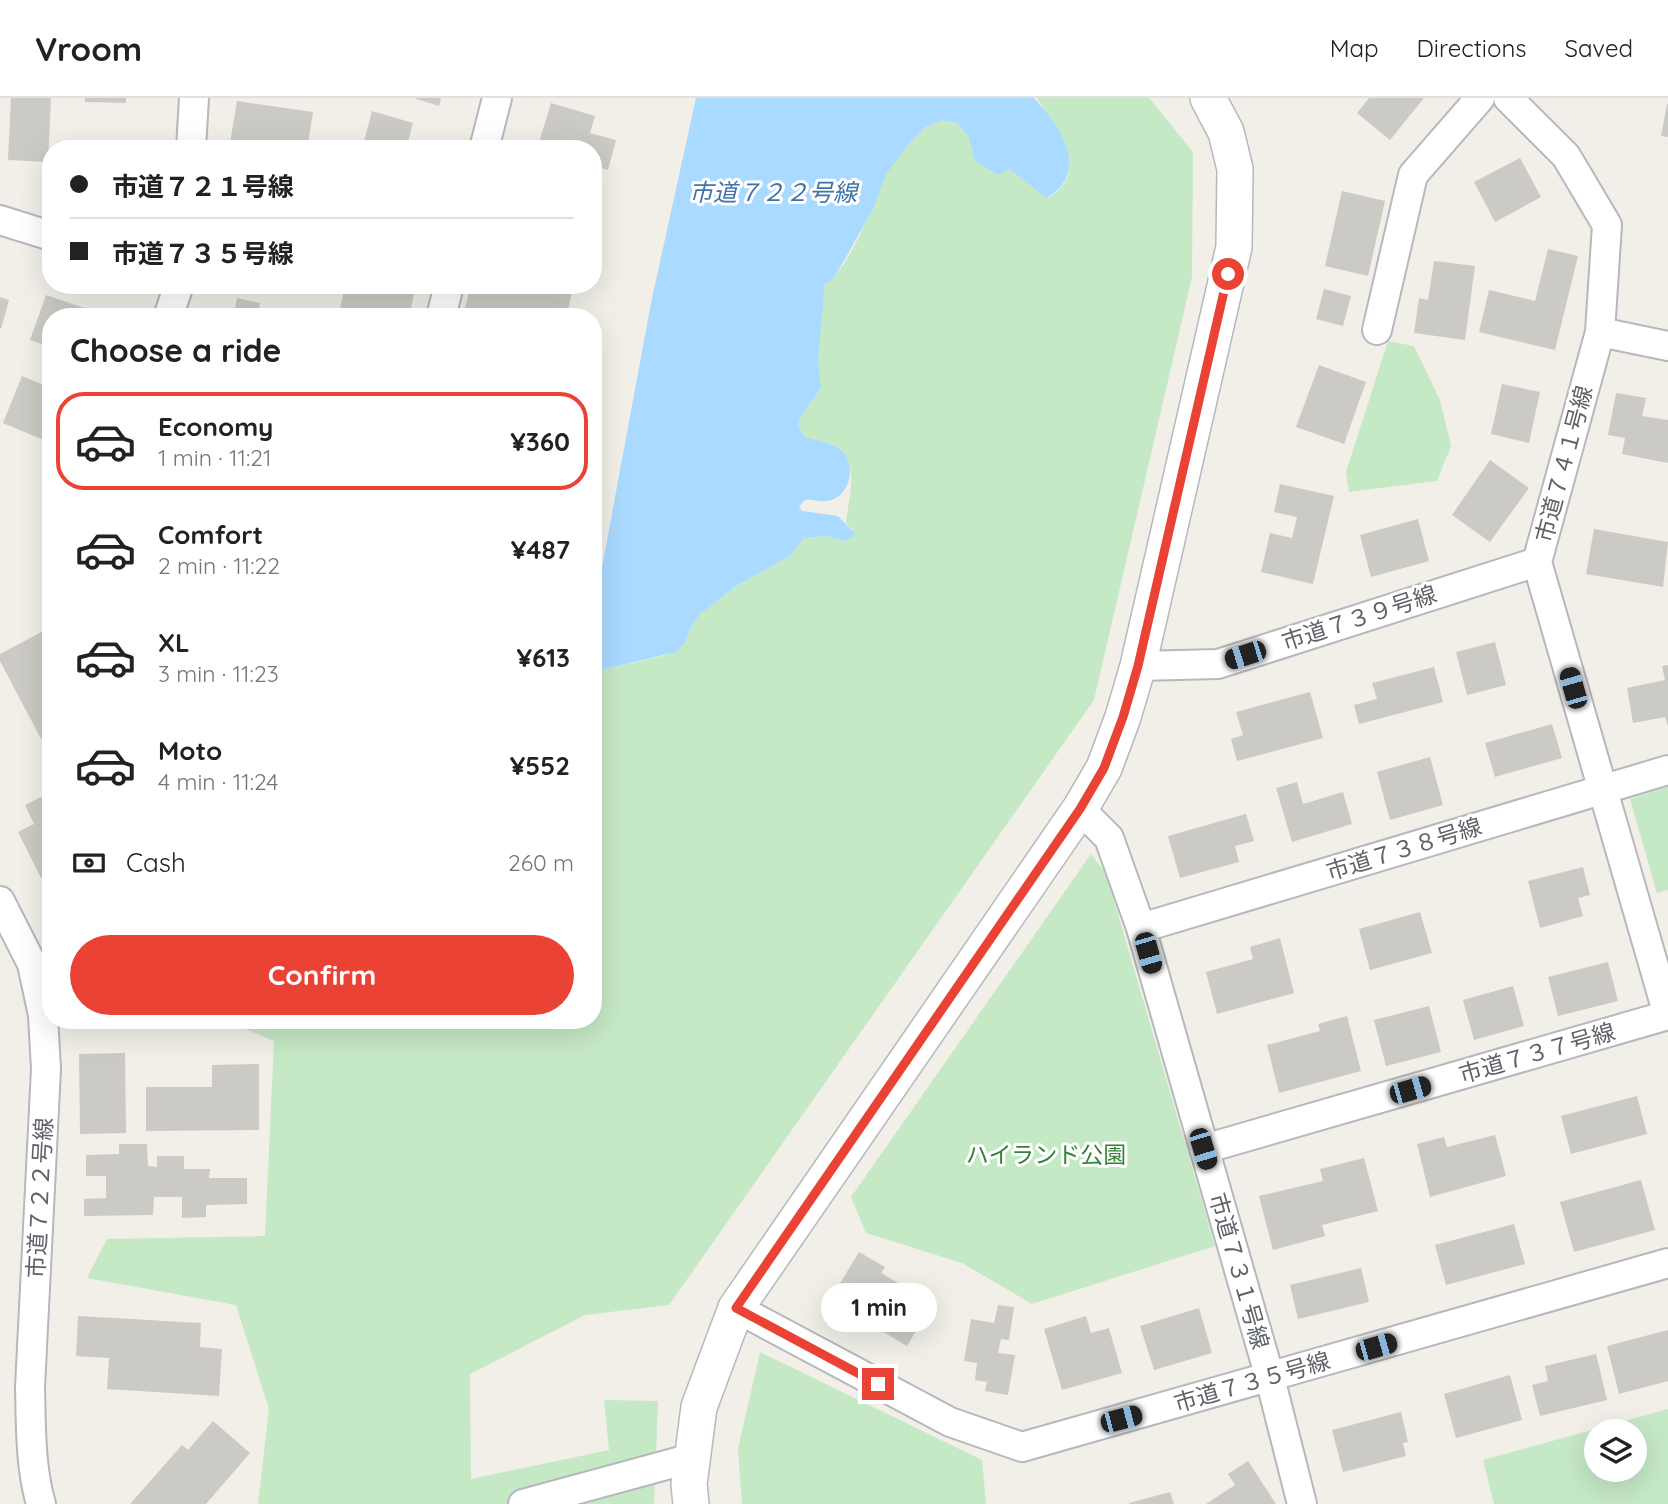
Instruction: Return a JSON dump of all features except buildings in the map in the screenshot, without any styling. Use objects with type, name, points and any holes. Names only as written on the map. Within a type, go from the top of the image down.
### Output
[{"type":"street","points":[[192,140],[194,98]]},
{"type":"street","points":[[486,140],[497,98]]},
{"type":"street","points":[[691,1504],[689,1484],[699,1407],[736,1308],[1080,809],[1104,768],[1123,717],[1138,666],[1234,247],[1235,170],[1226,132],[1208,98]]},
{"type":"street","points":[[1377,330],[1413,175],[1480,98]]},
{"type":"street","name":"市道７４１号線","points":[[1508,98],[1566,156],[1607,225],[1600,332],[1537,562],[1668,1015]]},
{"type":"street","points":[[0,220],[42,233]]},
{"type":"street","points":[[1600,332],[1668,346]]},
{"type":"street","name":"市道７３９号線","points":[[1138,666],[1218,663],[1537,562]]},
{"type":"street","name":"市道７３８号線","points":[[1141,928],[1668,770]]},
{"type":"street","name":"市道７３１号線","points":[[1080,809],[1109,838],[1141,928],[1270,1378],[1301,1504]]},
{"type":"street","name":"市道７２２号線","points":[[0,901],[32,964],[42,1010]]},
{"type":"street","name":"市道７３７号線","points":[[1203,1149],[1668,1015]]},
{"type":"street","name":"市道７２２号線","points":[[41,1504],[36,1488],[31,1437],[30,1387],[46,1069],[44,1029]]},
{"type":"street","name":"市道７３５号線","points":[[736,1308],[950,1422],[1021,1447],[1668,1263]]},
{"type":"street","points":[[523,1504],[692,1458]]},
{"type":"green space","points":[[1037,98],[1149,98],[1193,152],[1192,277],[1094,700],[669,1305],[585,1315],[470,1374],[471,1479],[609,1450],[604,1400],[658,1401],[654,1504],[258,1504],[269,1409],[236,1305],[87,1278],[107,1239],[265,1236],[274,1041],[245,1029],[602,1029],[602,670],[667,655],[686,641],[700,614],[736,586],[790,556],[804,538],[825,536],[846,541],[853,530],[846,523],[851,482],[849,462],[837,447],[805,437],[798,427],[801,416],[821,388],[814,327],[822,305],[825,284],[844,263],[885,176],[905,149],[919,134],[936,122],[942,120],[957,123],[968,136],[975,161],[998,175],[1009,169],[1048,198],[1061,187],[1068,175],[1069,163],[1061,136]]},
{"type":"green space","points":[[1388,341],[1414,346],[1440,400],[1451,446],[1437,481],[1349,492],[1346,472]]},
{"type":"green space","points":[[1668,787],[1668,890],[1657,893],[1630,799]]},
{"type":"green space","name":"ハイランド公園","points":[[1091,854],[1106,873],[1215,1246],[1032,1304],[962,1263],[866,1233],[851,1197]]},
{"type":"green space","points":[[760,1352],[982,1460],[986,1504],[742,1504],[738,1449]]},
{"type":"green space","points":[[1668,1409],[1668,1504],[1494,1504],[1483,1460],[1584,1432],[1584,1482],[1647,1482],[1647,1419],[1632,1419]]},
{"type":"water","name":"市道７２２号線","points":[[696,98],[1034,98],[1053,121],[1067,148],[1067,175],[1060,187],[1047,198],[1009,169],[998,175],[975,161],[968,136],[957,123],[941,120],[925,128],[907,146],[886,174],[874,207],[845,259],[833,279],[825,284],[818,358],[821,388],[801,416],[798,427],[805,437],[828,443],[841,450],[846,456],[850,472],[846,488],[834,499],[805,500],[799,507],[802,511],[838,516],[856,534],[846,541],[825,536],[804,538],[790,556],[736,586],[700,614],[686,641],[676,652],[602,670],[602,567],[651,303]]},
{"type":"route","points":[[878,1384],[736,1308],[1080,809],[1104,768],[1138,666],[1228,274]]}]
